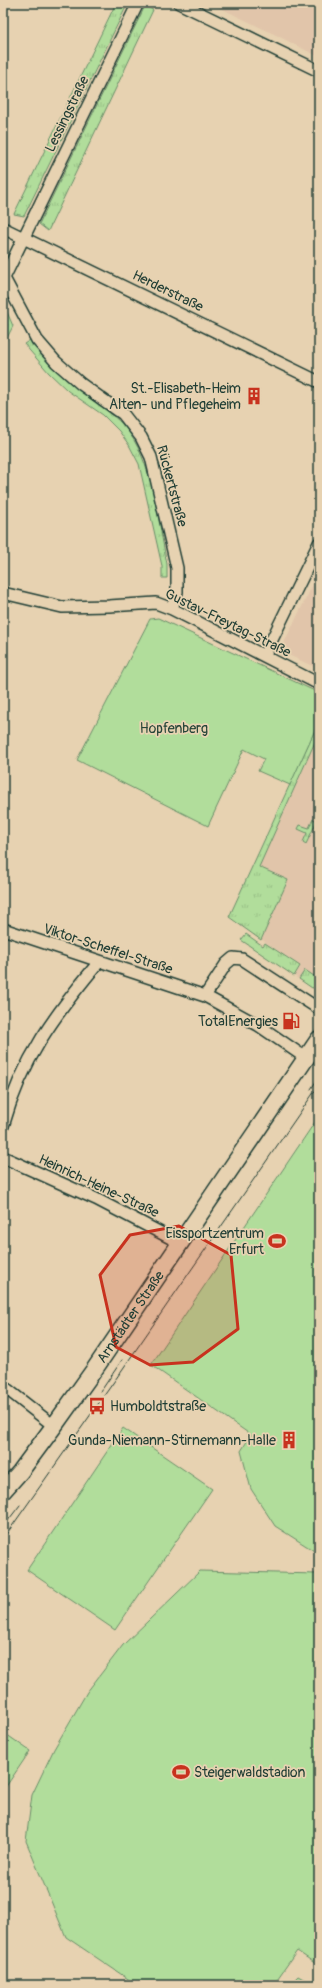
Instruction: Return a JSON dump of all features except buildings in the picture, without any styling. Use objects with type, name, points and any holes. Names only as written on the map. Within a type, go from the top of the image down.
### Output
[{"type":"main road","name":"Arnstädter Straße","points":[[3,1491],[20,1472],[54,1426],[319,1039]]},
{"type":"street","name":"Lessingstraße","points":[[23,238],[138,3]]},
{"type":"street","points":[[179,3],[319,71]]},
{"type":"street","name":"Herderstraße","points":[[3,228],[319,382]]},
{"type":"street","name":"Rückertstraße","points":[[23,238],[3,278],[37,340],[56,362],[81,384],[123,414],[141,437],[151,458],[177,568],[177,592],[172,609]]},
{"type":"street","points":[[264,656],[319,543]]},
{"type":"street","name":"Gustav-Freytag-Straße","points":[[3,593],[62,607],[156,603],[172,609],[319,684]]},
{"type":"street","name":"Viktor-Scheffel-Straße","points":[[3,929],[205,996],[258,1025],[306,1058]]},
{"type":"street","points":[[205,996],[226,964],[233,958],[242,958],[319,1009]]},
{"type":"street","points":[[3,1126],[16,1085],[32,1054],[60,1009],[99,962]]},
{"type":"street","name":"Heinrich-Heine-Straße","points":[[3,1157],[96,1199],[180,1243]]},
{"type":"street","points":[[3,1386],[54,1426]]},
{"type":"highlighted area","points":[[179,1226],[231,1255],[238,1329],[193,1362],[150,1365],[116,1347],[100,1275],[130,1235]]},
{"type":"shaded area","points":[[210,3],[319,3],[319,57],[278,36]]},
{"type":"shaded area","points":[[319,572],[319,669],[280,651]]},
{"type":"shaded area","points":[[319,721],[319,993],[294,976],[300,966],[229,917]]},
{"type":"green space","points":[[116,3],[128,3],[24,216],[14,214]]},
{"type":"green space","points":[[145,6],[153,10],[48,231],[39,224]]},
{"type":"green space","points":[[3,310],[7,312],[13,326],[3,346]]},
{"type":"green space","points":[[30,340],[62,376],[118,420],[134,440],[142,456],[153,492],[167,564],[167,578],[162,578],[162,566],[139,464],[129,445],[119,431],[103,415],[68,391],[49,373],[24,344]]},
{"type":"green space","name":"Hopfenberg","points":[[158,618],[319,693],[319,721],[290,785],[258,771],[264,759],[244,749],[208,826],[77,760],[150,619]]},
{"type":"green space","points":[[319,721],[319,733],[259,867],[288,880],[261,940],[229,917]]},
{"type":"green space","points":[[313,819],[317,821],[306,844],[303,842],[307,833],[298,829],[300,825],[309,828]]},
{"type":"green space","points":[[246,934],[263,946],[265,943],[300,966],[294,976],[241,940]]},
{"type":"green space","points":[[319,969],[318,986],[312,988],[299,979],[305,970],[314,976]]},
{"type":"green space","name":"Eissportzentrum Erfurt","points":[[319,1116],[319,1554],[275,1526],[251,1489],[241,1451],[251,1435],[151,1365]]},
{"type":"green space","points":[[123,1428],[212,1489],[115,1630],[27,1570]]},
{"type":"green space","name":"Steigerwaldstadion","points":[[200,1571],[316,1574],[319,1576],[319,1966],[297,1951],[273,1985],[137,1985],[66,1937],[26,1841],[32,1795],[54,1749],[87,1692],[123,1645]]},
{"type":"green space","points":[[3,1732],[30,1751],[3,1791]]},
{"type":"green space","points":[[298,1976],[307,1981],[308,1985],[289,1985]]},
{"type":"tram line","points":[[311,1089],[319,1077]]},
{"type":"tram line","points":[[3,1539],[319,1085]]},
{"type":"tram line","points":[[101,1391],[122,1360]]},
{"type":"tram line","points":[[3,1527],[20,1505]]},
{"type":"place","name":"St.-Elisabeth-Heim Alten- und Pflegeheim","points":[[254,396]]},
{"type":"place","name":"TotalEnergies","points":[[291,1021]]},
{"type":"place","name":"Eissportzentrum Erfurt","points":[[277,1241]]},
{"type":"place","name":"Humboldtstraße","points":[[97,1406]]},
{"type":"place","name":"Gunda-Niemann-Stirnemann-Halle","points":[[289,1440]]},
{"type":"place","name":"Steigerwaldstadion","points":[[181,1772]]}]
